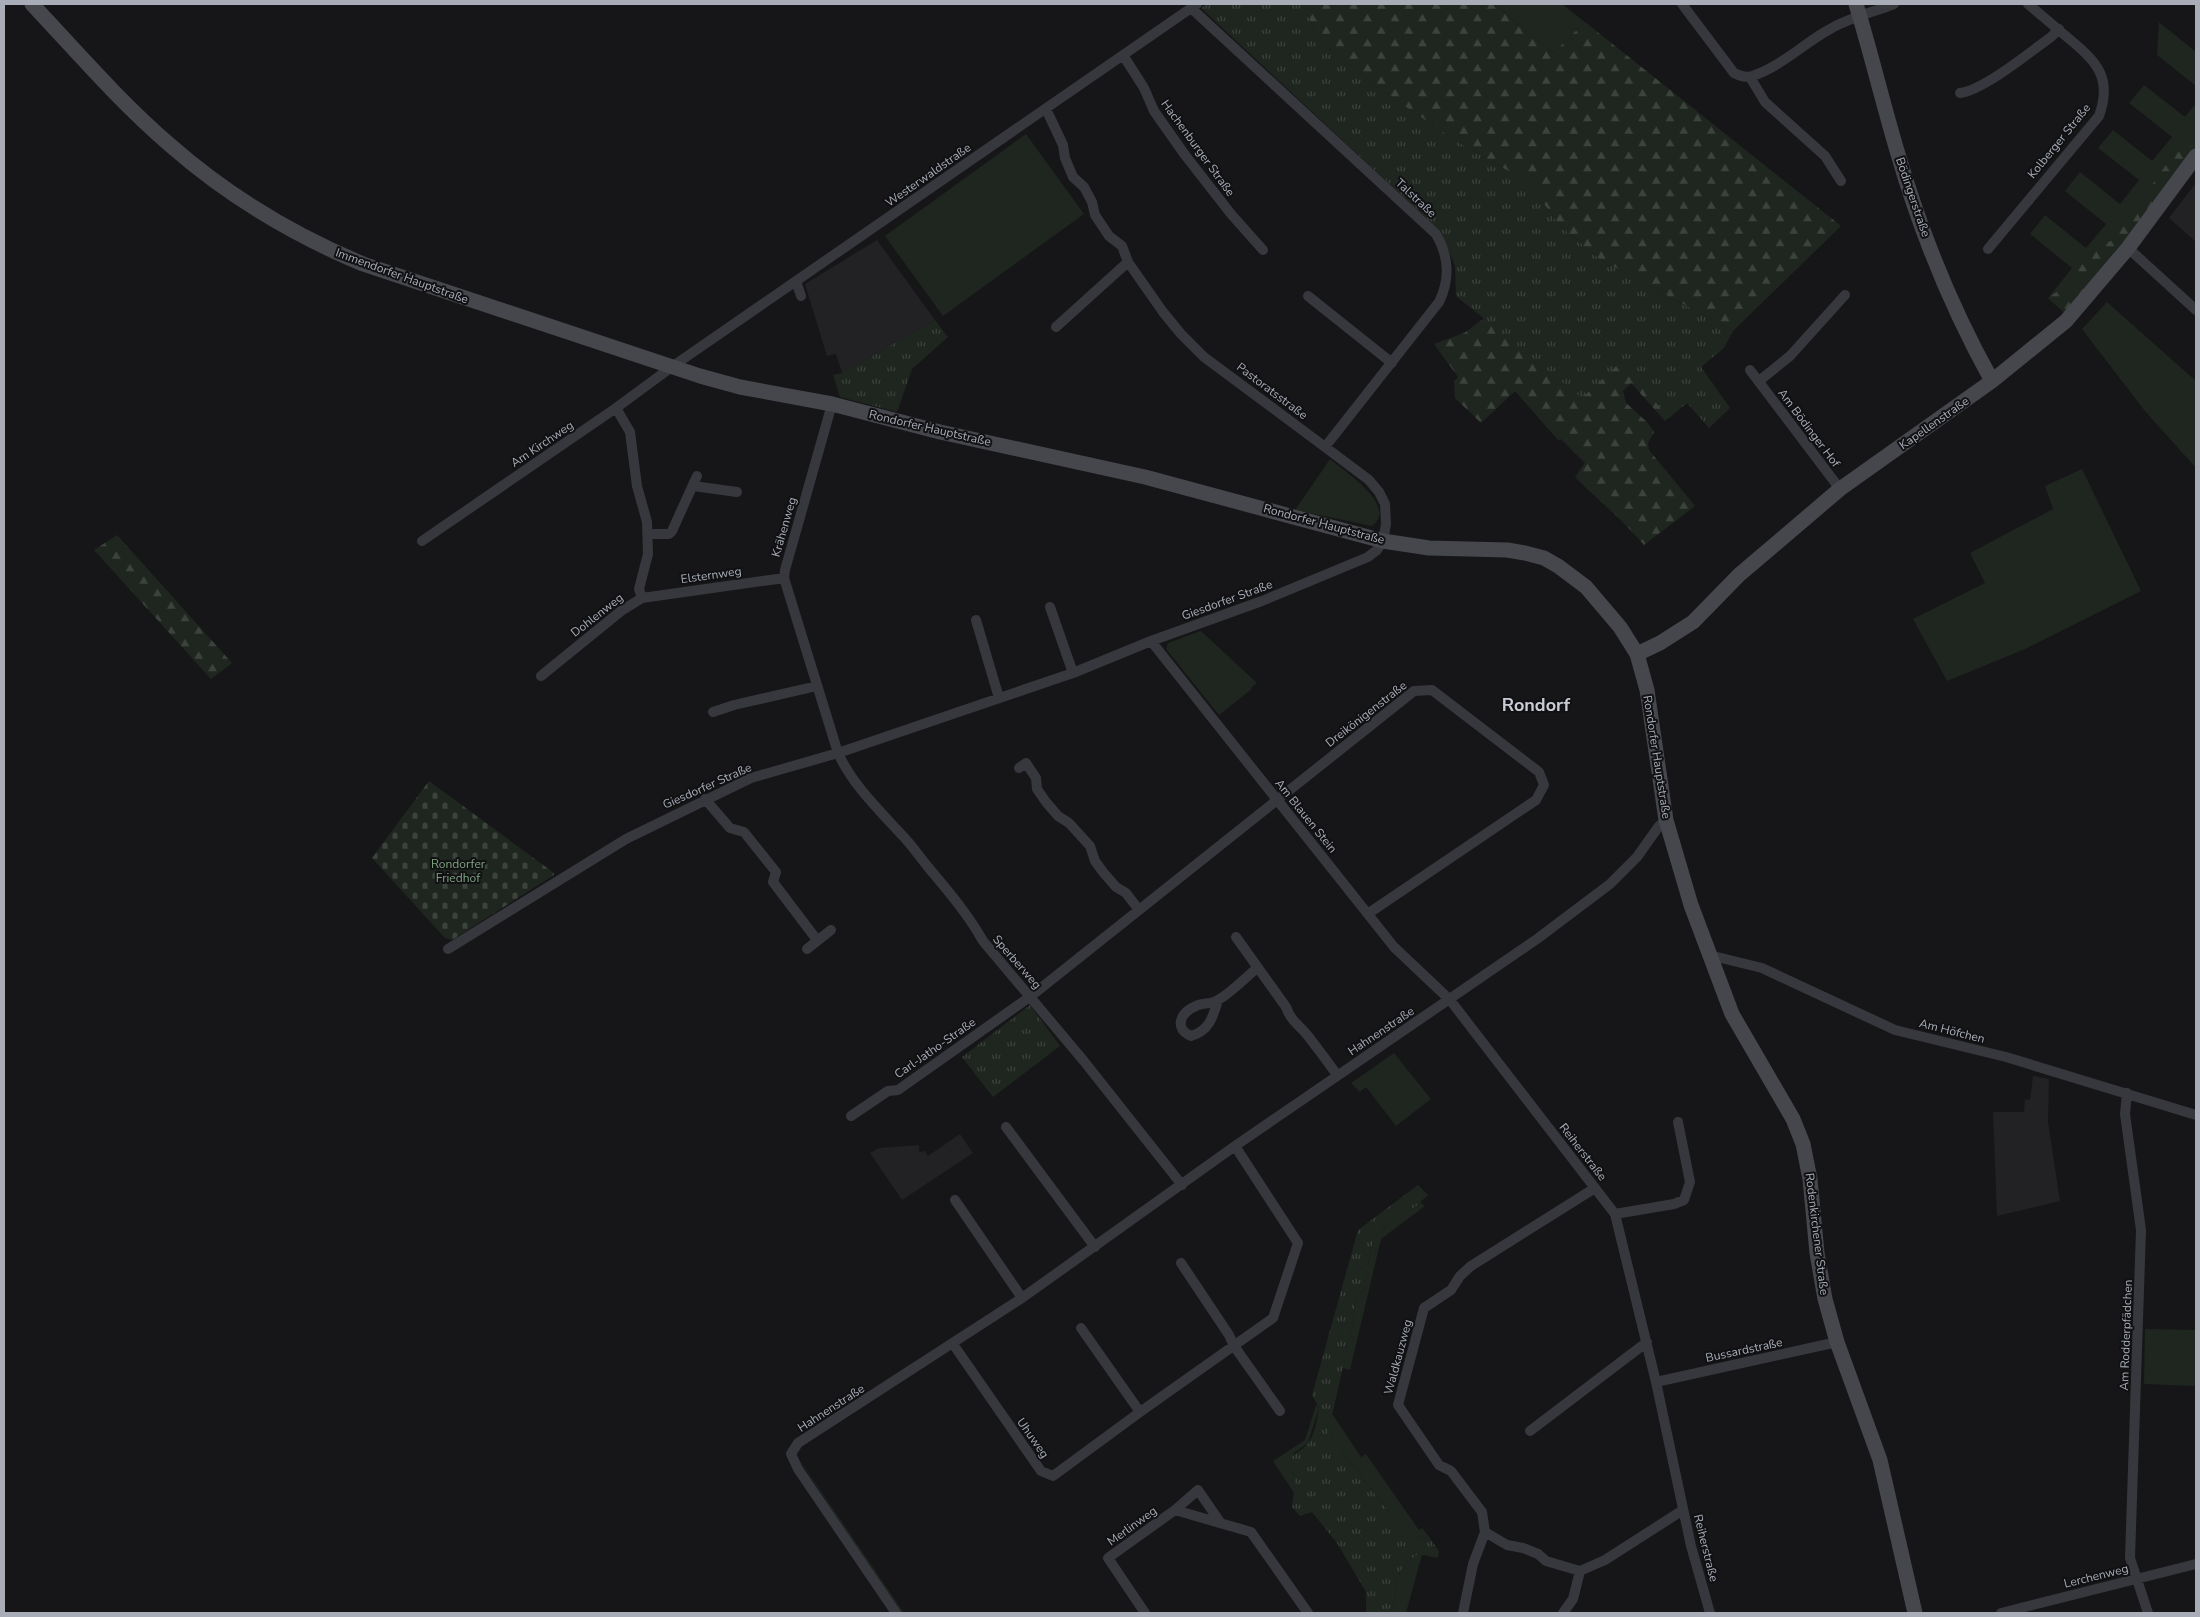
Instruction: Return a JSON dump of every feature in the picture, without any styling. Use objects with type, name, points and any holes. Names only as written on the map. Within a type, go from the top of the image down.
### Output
[{"type":"street","name":"Immendorfer Hauptstraße","points":[[32,4],[105,84],[170,146],[212,179],[286,227],[325,248],[363,264],[673,366]]},
{"type":"street","points":[[1682,4],[1734,73],[1742,77],[1750,77],[1765,72],[1810,40],[1858,10],[1894,4]]},
{"type":"street","name":"Kolberger Straße","points":[[1988,250],[2099,116],[2104,102],[2105,89],[2102,75],[2095,63],[2087,53],[2028,4]]},
{"type":"street","name":"Westerwaldstraße","points":[[673,366],[1194,6]]},
{"type":"street","name":"Talstraße","points":[[1194,6],[1436,234],[1441,242],[1446,265],[1445,290],[1439,302],[1392,364],[1325,446]]},
{"type":"street","name":"Bödingerstraße","points":[[1858,10],[1898,155],[1937,267],[1956,311],[1992,381]]},
{"type":"street","points":[[1960,93],[1969,92],[1986,82],[2059,30]]},
{"type":"street","name":"Hachenburger Straße","points":[[1123,55],[1144,88],[1154,111],[1231,214],[1264,250]]},
{"type":"street","points":[[1750,77],[1765,102],[1825,156],[1841,181]]},
{"type":"street","name":"Pastoratsstraße","points":[[1046,109],[1063,145],[1065,158],[1074,177],[1084,187],[1092,202],[1094,215],[1109,236],[1122,246],[1128,262],[1163,312],[1204,356],[1369,480],[1379,492],[1385,504],[1386,524],[1383,541]]},
{"type":"street","name":"Kapellenstraße","points":[[1637,654],[1660,643],[1693,622],[1739,575],[1840,490],[1992,381],[2066,322],[2128,248],[2196,156]]},
{"type":"street","points":[[2128,248],[2196,310]]},
{"type":"street","points":[[1056,327],[1128,262]]},
{"type":"street","points":[[796,281],[801,296]]},
{"type":"street","points":[[1758,381],[1790,356],[1845,295]]},
{"type":"street","points":[[1308,296],[1392,364]]},
{"type":"street","name":"Rondorfer Hauptstraße","points":[[673,366],[740,387],[832,404],[940,432],[1145,477],[1383,541],[1429,548],[1507,550],[1544,558],[1568,572],[1586,587],[1620,627],[1637,654],[1647,690],[1666,820],[1691,904],[1709,955]]},
{"type":"street","name":"Am Kirchweg","points":[[422,541],[616,408],[673,366]]},
{"type":"street","name":"Am Bödinger Hof","points":[[1750,370],[1840,490]]},
{"type":"street","name":"Krähenweg","points":[[784,578],[832,404]]},
{"type":"street","name":"Dohlenweg","points":[[541,676],[621,611],[642,598],[639,589],[648,554],[648,534],[637,486],[630,432],[616,408]]},
{"type":"street","points":[[648,534],[669,534],[672,531],[695,481],[737,492]]},
{"type":"street","name":"Giesdorfer Straße","points":[[448,949],[626,839],[751,778],[838,753],[1073,673],[1150,641],[1262,601],[1368,557],[1377,550],[1383,541]]},
{"type":"street","points":[[784,578],[838,753]]},
{"type":"street","name":"Elsternweg","points":[[642,598],[784,578]]},
{"type":"street","points":[[1050,607],[1073,673]]},
{"type":"street","points":[[976,620],[999,698]]},
{"type":"street","name":"Am Blauen Stein","points":[[1150,641],[1394,947],[1450,1000]]},
{"type":"street","points":[[713,712],[734,705],[817,686]]},
{"type":"street","name":"Dreikönigenstraße","points":[[1031,996],[1414,692],[1423,689],[1432,690],[1538,772],[1544,785],[1536,800],[1369,914]]},
{"type":"street","name":"Sperberweg","points":[[838,753],[845,768],[972,921],[983,941],[1018,986],[1031,996],[1182,1185]]},
{"type":"street","points":[[1019,768],[1026,763],[1036,778],[1037,789],[1046,802],[1058,816],[1069,822],[1085,840],[1090,846],[1095,861],[1103,872],[1116,887],[1126,893],[1139,910]]},
{"type":"street","points":[[705,800],[730,828],[744,832],[776,872],[772,882],[817,940]]},
{"type":"street","name":"Hahnenstraße","points":[[896,1613],[798,1469],[791,1454],[798,1443],[1022,1298],[1235,1146],[1450,1000],[1610,884],[1636,857],[1659,826],[1666,820]]},
{"type":"street","points":[[807,949],[831,930]]},
{"type":"street","points":[[1236,938],[1298,1028],[1306,1033],[1337,1075]]},
{"type":"street","name":"Am Höfchen","points":[[1709,955],[1762,968],[1895,1030],[2006,1057],[2196,1115]]},
{"type":"street","name":"Rodenkirchener Straße","points":[[1709,955],[1732,1014],[1793,1119],[1803,1144],[1810,1179],[1817,1253],[1822,1282],[1837,1342],[1880,1460],[1915,1613]]},
{"type":"street","points":[[1218,1000],[1257,968]]},
{"type":"street","name":"Carl-Jatho-Straße","points":[[851,1116],[888,1091],[898,1090],[1031,996]]},
{"type":"street","name":"Reiherstraße","points":[[1450,1000],[1615,1214],[1647,1342],[1683,1510],[1710,1613]]},
{"type":"street","name":"Am Rodderpfädchen","points":[[2127,1094],[2125,1114],[2142,1230],[2130,1558],[2135,1579],[2142,1591],[2148,1613]]},
{"type":"street","points":[[1615,1214],[1674,1204],[1684,1200],[1690,1182],[1678,1122]]},
{"type":"street","points":[[1006,1128],[1095,1247]]},
{"type":"street","name":"Uhuweg","points":[[953,1344],[1041,1471],[1053,1476],[1274,1318],[1298,1243],[1235,1146]]},
{"type":"street","name":"Waldkauzweg","points":[[1485,1532],[1482,1512],[1451,1471],[1439,1466],[1398,1405],[1424,1308],[1451,1290],[1460,1276],[1471,1266],[1594,1188]]},
{"type":"street","points":[[955,1200],[1022,1298]]},
{"type":"street","points":[[1181,1263],[1229,1335],[1234,1346],[1280,1411]]},
{"type":"street","points":[[1081,1328],[1140,1412]]},
{"type":"street","points":[[1530,1431],[1647,1342]]},
{"type":"street","name":"Bussardstraße","points":[[1656,1382],[1837,1342]]},
{"type":"street","name":"Merlinweg","points":[[1145,1613],[1108,1558],[1175,1510],[1198,1490],[1220,1522]]},
{"type":"street","name":"Merlinweg","points":[[1175,1510],[1251,1532],[1308,1613]]},
{"type":"street","points":[[1464,1613],[1473,1564],[1485,1532],[1507,1545],[1523,1548],[1546,1561],[1580,1571],[1606,1560],[1683,1510]]},
{"type":"street","name":"Lerchenweg","points":[[2001,1613],[2196,1564]]},
{"type":"street","points":[[1563,1613],[1573,1599],[1580,1571]]},
{"type":"shaded area","points":[[2196,183],[2196,242],[2169,218]]},
{"type":"shaded area","points":[[877,240],[935,320],[842,373],[836,354],[827,356],[805,284]]},
{"type":"shaded area","points":[[2033,1076],[2049,1079],[2048,1122],[2060,1201],[1997,1216],[1993,1112],[2024,1112],[2025,1099],[2030,1100]]},
{"type":"shaded area","points":[[960,1134],[973,1153],[902,1200],[870,1153],[879,1148],[919,1145],[919,1152],[925,1151],[928,1156]]},
{"type":"green space","points":[[1207,4],[1302,4],[1319,40],[1382,91],[1458,142],[1529,183],[1559,225],[1601,260],[1733,331],[1724,348],[1701,367],[1730,408],[1709,428],[1687,403],[1669,418],[1621,362],[1582,398],[1456,296],[1455,266],[1441,232],[1201,8]]},
{"type":"green space","points":[[1302,4],[1494,4],[1553,53],[1585,22],[1841,226],[1733,331],[1601,260],[1559,225],[1529,183],[1458,142],[1382,91],[1319,40]]},
{"type":"green space","points":[[1494,4],[1562,4],[1585,22],[1553,53]]},
{"type":"green space","points":[[2159,22],[2196,52],[2196,86],[2157,55]]},
{"type":"green space","points":[[2144,85],[2185,117],[2196,103],[2196,149],[2068,316],[2048,298],[2072,268],[2030,234],[2045,215],[2086,248],[2106,224],[2065,191],[2080,172],[2120,204],[2139,180],[2098,148],[2113,130],[2152,161],[2172,137],[2129,103]]},
{"type":"green space","points":[[1026,134],[1084,214],[943,316],[885,236]]},
{"type":"green space","points":[[2193,146],[2196,149],[2068,316],[2048,298],[2062,288],[2069,288],[2076,281],[2076,271],[2095,252],[2117,237],[2126,214],[2137,206],[2178,148]]},
{"type":"green space","points":[[2107,302],[2196,381],[2196,468],[2144,410],[2082,329]]},
{"type":"green space","points":[[1490,314],[1618,361],[1633,370],[1675,409],[1665,421],[1631,383],[1623,391],[1626,403],[1648,423],[1654,432],[1648,443],[1649,450],[1695,506],[1644,545],[1575,477],[1585,463],[1561,439],[1558,440],[1515,391],[1481,423],[1455,398],[1454,381],[1458,377],[1434,344],[1464,333]]},
{"type":"green space","points":[[935,320],[948,337],[912,369],[897,412],[840,397],[833,375],[842,373]]},
{"type":"green space","points":[[1330,459],[1357,480],[1374,499],[1379,509],[1379,518],[1372,526],[1295,510]]},
{"type":"green space","points":[[2082,469],[2141,591],[2025,649],[1947,681],[1913,619],[1985,583],[1970,553],[2053,509],[2045,486]]},
{"type":"green space","points":[[117,535],[232,663],[211,679],[94,550]]},
{"type":"green space","points":[[1201,631],[1257,683],[1219,715],[1166,649],[1168,643]]},
{"type":"green space","name":"Rondorfer Friedhof","points":[[429,781],[554,873],[554,875],[452,940],[445,938],[372,858]]},
{"type":"green space","points":[[1030,1005],[1060,1046],[993,1097],[962,1057]]},
{"type":"green space","points":[[1394,1053],[1431,1099],[1396,1126],[1366,1087],[1360,1092],[1351,1083]]},
{"type":"green space","points":[[1418,1185],[1428,1195],[1416,1206],[1386,1225],[1373,1240],[1363,1290],[1355,1301],[1352,1327],[1328,1433],[1393,1517],[1413,1539],[1429,1537],[1439,1551],[1438,1558],[1418,1554],[1403,1567],[1397,1580],[1392,1613],[1366,1613],[1366,1592],[1337,1543],[1312,1512],[1300,1516],[1292,1507],[1294,1478],[1287,1462],[1306,1445],[1314,1431],[1319,1408],[1312,1395],[1358,1230]]},
{"type":"green space","points":[[1420,1202],[1425,1206],[1381,1239],[1350,1370],[1342,1368],[1352,1327],[1355,1301],[1363,1290],[1373,1240],[1386,1225]]},
{"type":"green space","points":[[2145,1329],[2196,1330],[2196,1386],[2144,1384]]},
{"type":"green space","points":[[1316,1405],[1319,1408],[1308,1443],[1294,1453],[1291,1468],[1296,1487],[1294,1493],[1273,1461],[1305,1440]]},
{"type":"green space","points":[[1331,1412],[1361,1457],[1366,1454],[1419,1530],[1422,1528],[1429,1537],[1413,1539],[1393,1517],[1328,1433]]},
{"type":"green space","points":[[800,1461],[802,1463],[904,1613],[901,1613]]},
{"type":"green space","points":[[1418,1554],[1422,1555],[1406,1613],[1392,1613],[1399,1574],[1403,1567]]},
{"type":"district","name":"Rondorf","points":[[1536,705]]}]
